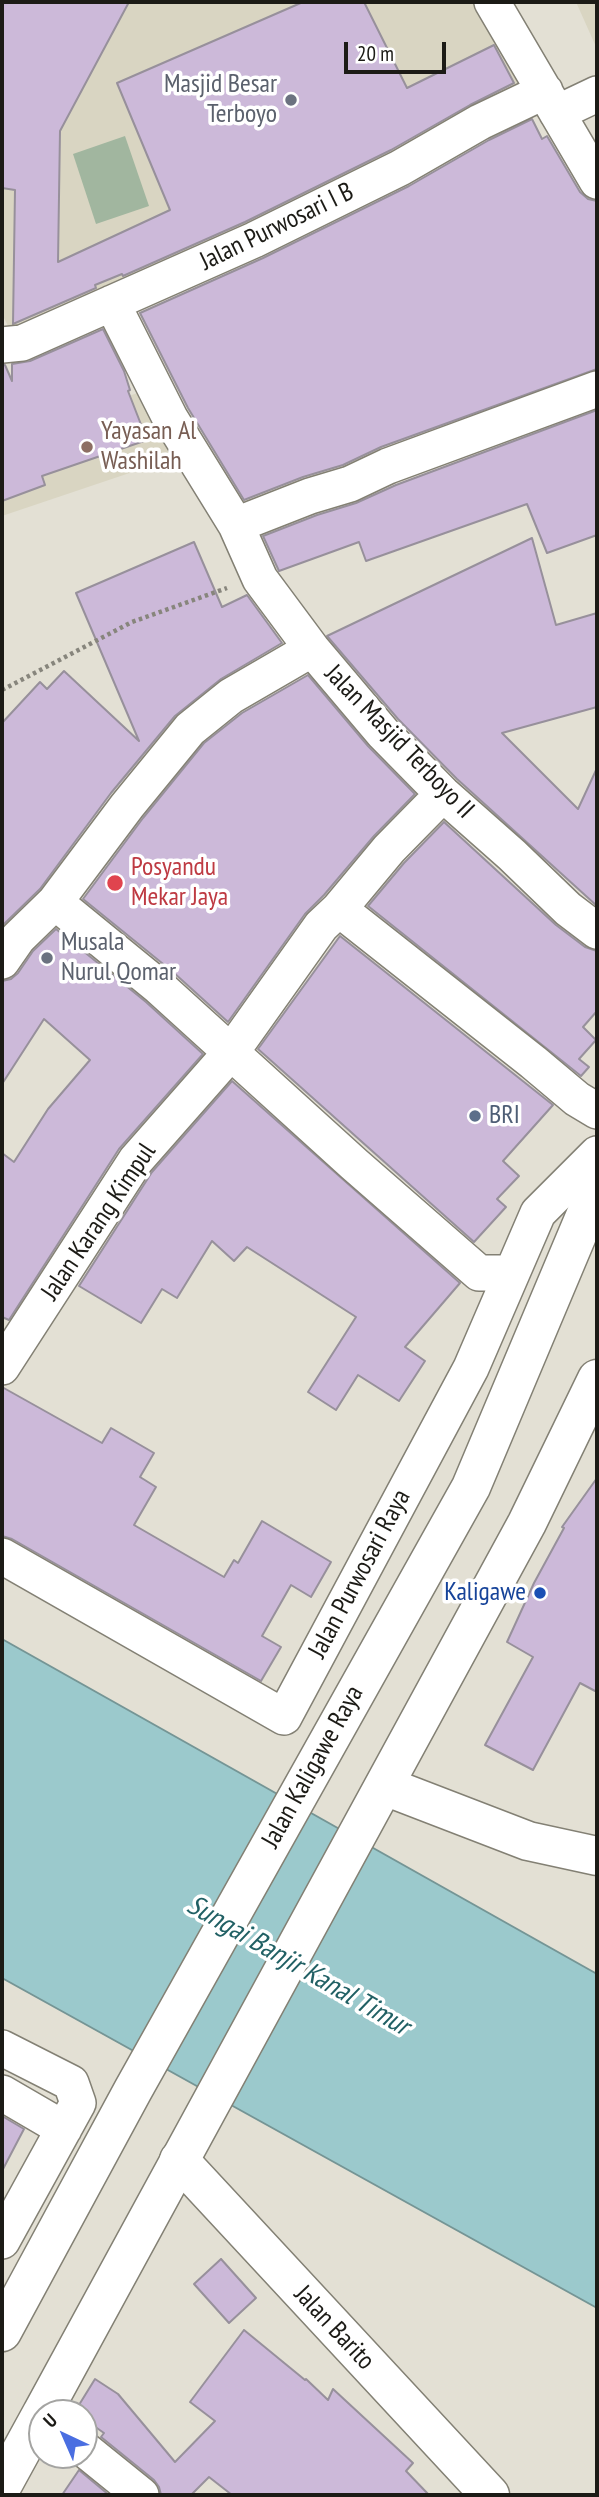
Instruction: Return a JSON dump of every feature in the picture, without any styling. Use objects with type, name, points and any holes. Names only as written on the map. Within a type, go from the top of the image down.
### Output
[{"type":"main road","name":"Jalan Kaligawe Raya","points":[[2,2332],[133,2090],[471,1487],[597,1188]]},
{"type":"main road","points":[[51,2399],[527,1523],[597,1379]]},
{"type":"main road","points":[[385,1786],[528,1841],[597,1856]]},
{"type":"main road","name":"Jalan Barito","points":[[188,2144],[490,2495]]},
{"type":"main road","points":[[2,2486],[28,2440]]},
{"type":"street","points":[[502,5],[551,102],[597,181]]},
{"type":"street","name":"Jalan Purwosari I B","points":[[2,345],[22,343],[278,228],[400,168],[480,122],[551,102],[597,94]]},
{"type":"street","name":"Jalan Masjid Terboyo II","points":[[113,303],[170,418],[236,525],[260,579],[312,649],[383,733],[443,794],[568,909],[597,931]]},
{"type":"street","points":[[236,525],[597,389]]},
{"type":"street","points":[[2,961],[18,938],[55,902],[127,806],[190,729],[230,696],[312,649]]},
{"type":"street","name":"Jalan Karang Kimpul","points":[[2,1367],[136,1160],[232,1051],[321,926],[339,909],[376,863],[443,794]]},
{"type":"street","points":[[55,902],[159,987],[479,1273],[510,1273]]},
{"type":"street","points":[[339,909],[577,1099],[597,1111]]},
{"type":"street","name":"Jalan Purwosari Raya","points":[[2,1556],[284,1717],[471,1368],[538,1213],[597,1154]]},
{"type":"street","points":[[2,2048],[71,2083],[78,2104],[2,2241]]},
{"type":"street","points":[[2,2093],[64,2129]]},
{"type":"street","points":[[98,2460],[141,2495]]},
{"type":"path","points":[[2,690],[132,622],[260,579]]},
{"type":"shaded area","points":[[56,2],[480,2],[537,90],[15,340],[2,314],[2,104]]},
{"type":"shaded area","points":[[576,2],[597,2],[597,49]]},
{"type":"shaded area","name":"Yayasan Al Washilah","points":[[147,390],[177,457],[2,516],[2,437]]},
{"type":"green space","points":[[125,136],[149,206],[96,224],[73,154]]},
{"type":"water","name":"Sungai Banjir Kanal Timur","points":[[2,1639],[597,1974],[597,2308],[2,1978]]},
{"type":"building","points":[[2,2],[129,2],[60,131],[58,262],[170,210],[117,83],[303,2],[364,2],[407,88],[494,45],[514,83],[391,150],[245,222],[123,276],[122,274],[95,285],[96,288],[13,324],[15,190],[2,188]]},
{"type":"building","points":[[532,119],[542,139],[547,136],[580,192],[588,199],[597,201],[597,369],[244,500],[188,408],[140,313],[263,258],[409,186],[489,140]]},
{"type":"building","points":[[103,329],[124,371],[130,390],[128,391],[147,440],[42,476],[45,485],[2,501],[2,365],[5,365],[12,381],[12,364],[30,361]]},
{"type":"building","points":[[597,410],[597,535],[547,553],[527,504],[366,561],[359,542],[279,571],[263,536],[356,503],[396,485]]},
{"type":"building","points":[[532,538],[556,625],[597,613],[597,707],[502,733],[578,809],[597,768],[597,906],[457,779],[398,719],[327,636]]},
{"type":"building","points":[[194,542],[222,607],[247,595],[282,643],[221,679],[175,716],[111,793],[40,889],[2,926],[2,723],[40,682],[47,689],[64,671],[139,741],[76,593]]},
{"type":"building","points":[[308,675],[368,746],[415,794],[305,914],[228,1022],[173,972],[83,899],[143,818],[204,743],[242,713]]},
{"type":"building","points":[[444,822],[556,925],[585,947],[597,951],[597,1011],[583,1027],[596,1040],[579,1059],[589,1067],[581,1076],[368,906],[404,863]]},
{"type":"building","points":[[56,929],[146,1002],[203,1054],[119,1149],[9,1320],[2,1317],[2,1153],[14,1162],[48,1109],[90,1060],[44,1019],[2,1084],[2,981],[11,979],[18,973],[33,951]]},
{"type":"building","points":[[340,936],[553,1105],[503,1161],[519,1176],[497,1199],[506,1207],[474,1242],[258,1049]]},
{"type":"building","points":[[232,1081],[460,1283],[405,1347],[425,1361],[399,1401],[358,1375],[336,1410],[308,1392],[356,1317],[247,1247],[234,1261],[212,1241],[177,1298],[162,1289],[141,1323],[79,1286],[152,1172]]},
{"type":"building","points":[[2,1387],[102,1443],[111,1428],[154,1453],[140,1477],[156,1487],[134,1525],[224,1577],[234,1560],[238,1563],[262,1521],[331,1562],[311,1597],[291,1585],[262,1636],[281,1647],[261,1681],[12,1539],[2,1536]]},
{"type":"building","points":[[597,1478],[597,1692],[580,1683],[533,1770],[485,1745],[533,1657],[507,1642],[534,1583],[564,1528],[562,1527]]},
{"type":"building","points":[[2,2116],[24,2129],[2,2171]]},
{"type":"building","points":[[221,2259],[256,2298],[229,2323],[194,2284]]},
{"type":"building","points":[[244,2330],[328,2400],[333,2389],[413,2463],[406,2471],[429,2495],[232,2495],[209,2477],[191,2495],[161,2495],[154,2480],[101,2437],[104,2433],[98,2429],[98,2399],[83,2399],[95,2379],[118,2394],[175,2462],[215,2421],[190,2402]]},
{"type":"building","points":[[79,2470],[109,2495],[62,2495]]},
{"type":"place","name":"Masjid Besar Terboyo","points":[[291,100]]},
{"type":"place","name":"Yayasan Al Washilah","points":[[87,447]]},
{"type":"place","name":"Posyandu Mekar Jaya","points":[[115,883]]},
{"type":"place","name":"Musala Nurul Qomar","points":[[47,958]]},
{"type":"place","name":"BRI","points":[[475,1116]]},
{"type":"place","name":"Kaligawe","points":[[540,1593]]}]
